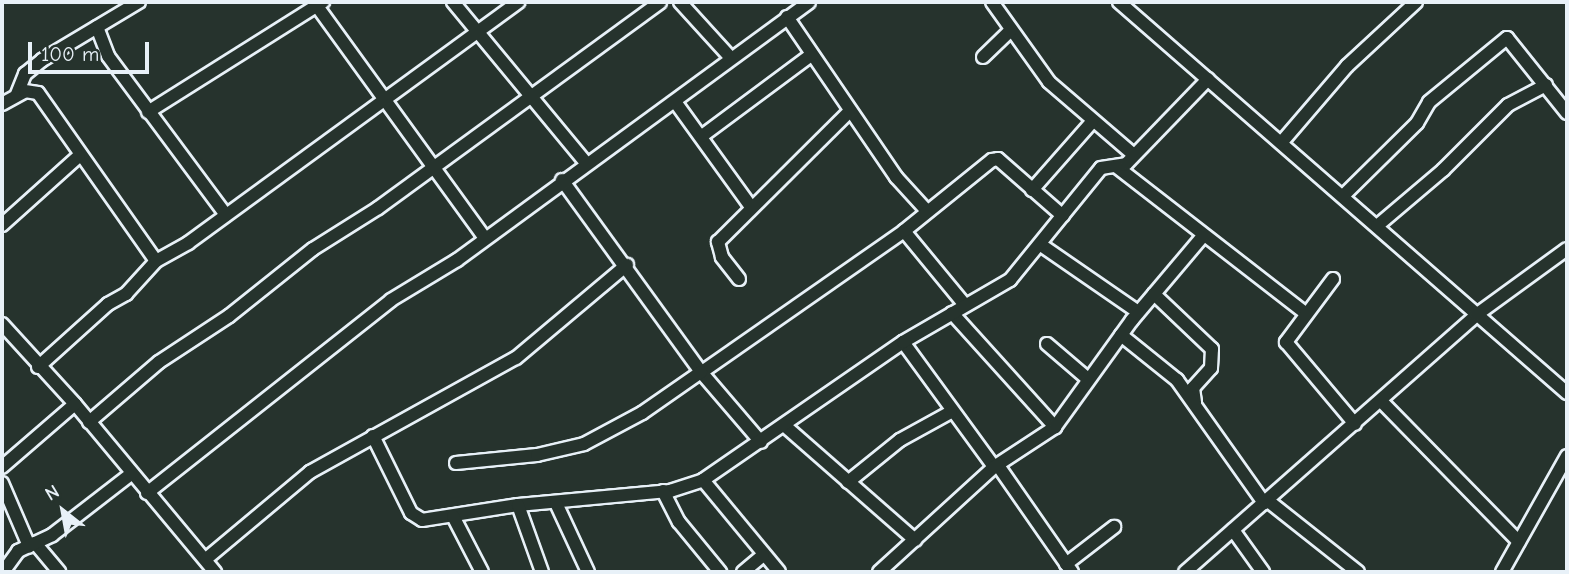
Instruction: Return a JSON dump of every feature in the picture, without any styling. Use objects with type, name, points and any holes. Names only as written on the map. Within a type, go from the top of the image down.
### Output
[{"type":"street","points":[[17,94],[25,74],[139,2]]},
{"type":"street","points":[[453,2],[587,164]]},
{"type":"street","points":[[38,368],[108,304],[126,294],[156,261],[226,215],[382,99],[431,69],[519,2]]},
{"type":"street","points":[[89,422],[159,362],[433,168],[660,2]]},
{"type":"street","points":[[680,2],[731,58]]},
{"type":"street","points":[[147,493],[391,300],[485,238],[562,180],[676,103],[731,58],[809,2]]},
{"type":"street","points":[[992,2],[1049,82],[1092,122],[1134,155]]},
{"type":"street","points":[[1119,2],[1567,393]]},
{"type":"street","points":[[1281,143],[1347,66],[1416,2]]},
{"type":"street","points":[[148,112],[318,3],[382,99],[485,238]]},
{"type":"street","points":[[787,17],[896,177],[927,211]]},
{"type":"street","points":[[97,27],[108,56],[226,215]]},
{"type":"street","points":[[983,57],[1011,30]]},
{"type":"street","points":[[1343,197],[1417,123],[1429,102],[1507,38],[1567,113]]},
{"type":"street","points":[[702,136],[811,55]]},
{"type":"street","points":[[1117,167],[1134,155],[1208,79]]},
{"type":"street","points":[[1377,226],[1443,170],[1508,105],[1545,85]]},
{"type":"street","points":[[2,104],[31,89],[38,93],[79,156],[156,261]]},
{"type":"street","points":[[676,103],[751,207]]},
{"type":"street","points":[[739,279],[717,248],[718,242],[850,111]]},
{"type":"street","points":[[1032,190],[1092,122]]},
{"type":"street","points":[[2,225],[79,156]]},
{"type":"street","points":[[456,463],[537,456],[584,444],[642,413],[904,231],[992,160],[998,159],[1063,216]]},
{"type":"street","points":[[373,436],[414,517],[453,516],[517,505],[663,491],[703,480],[785,426],[903,342],[1003,286],[1041,245],[1101,168],[1108,164],[1117,167],[1305,313]]},
{"type":"street","points":[[562,180],[627,265],[702,372],[761,442]]},
{"type":"street","points":[[904,231],[965,305]]},
{"type":"street","points":[[879,572],[996,467],[1055,426],[1138,312],[1203,236]]},
{"type":"street","points":[[1041,245],[1138,312]]},
{"type":"street","points":[[1185,572],[1476,315],[1567,249]]},
{"type":"street","points":[[206,559],[310,472],[497,370],[553,331],[627,265]]},
{"type":"street","points":[[1333,279],[1305,313],[1286,342],[1355,424]]},
{"type":"street","points":[[1154,294],[1212,349],[1211,368],[1194,388],[1195,403]]},
{"type":"street","points":[[952,313],[1055,426]]},
{"type":"street","points":[[2,324],[38,368],[75,404],[215,572]]},
{"type":"street","points":[[1121,335],[1177,380],[1266,502],[1358,572]]},
{"type":"street","points":[[903,342],[951,412],[996,467],[1069,568],[1114,527]]},
{"type":"street","points":[[1047,344],[1088,379]]},
{"type":"street","points":[[1381,401],[1519,542]]},
{"type":"street","points":[[2,467],[75,404]]},
{"type":"street","points":[[848,482],[900,440],[951,412]]},
{"type":"street","points":[[785,426],[915,540]]},
{"type":"street","points":[[1502,572],[1567,456]]},
{"type":"street","points":[[3,572],[10,558],[131,474]]},
{"type":"street","points":[[703,480],[779,572]]},
{"type":"street","points":[[2,483],[32,545],[59,572]]},
{"type":"street","points":[[663,491],[679,522],[720,572]]},
{"type":"street","points":[[556,503],[588,572]]},
{"type":"street","points":[[517,505],[542,572]]},
{"type":"street","points":[[453,516],[482,572]]},
{"type":"street","points":[[1233,530],[1263,572]]},
{"type":"street","points":[[743,572],[763,555]]}]
